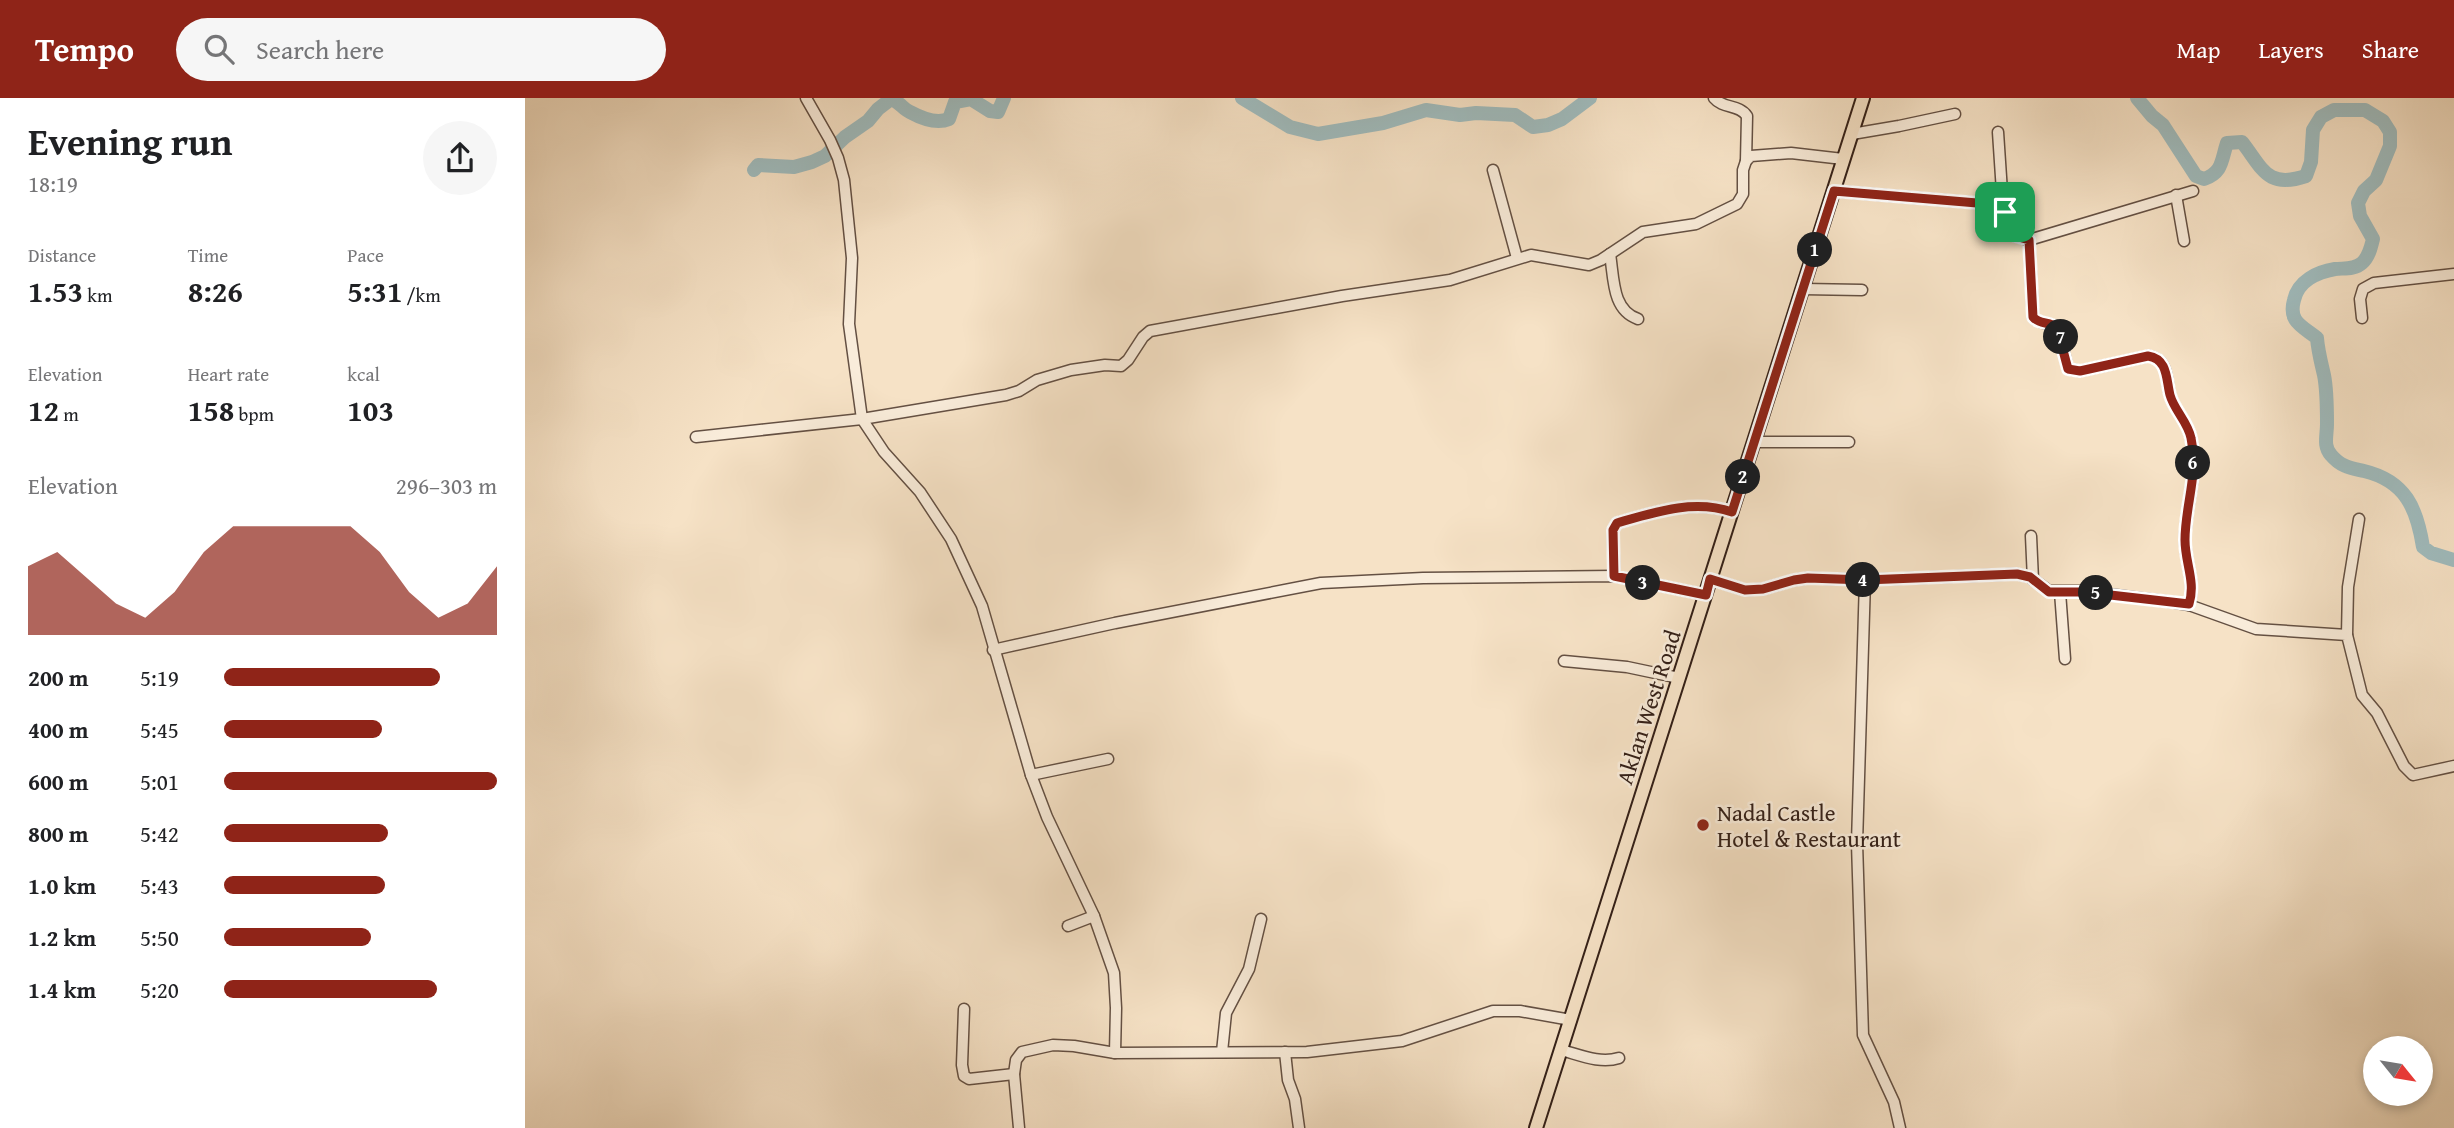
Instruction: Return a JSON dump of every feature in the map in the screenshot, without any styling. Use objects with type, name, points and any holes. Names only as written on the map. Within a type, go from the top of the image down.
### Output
[{"type":"main road","name":"Aklan West Road","points":[[1536,1128],[1863,98]]},
{"type":"street","points":[[806,98],[830,140],[844,180],[852,258],[849,324],[862,419],[884,452],[920,492],[951,539],[982,606],[1031,775],[1047,817],[1094,916],[1114,973],[1115,1053]]},
{"type":"street","points":[[696,437],[862,419],[1006,395],[1037,380],[1071,370],[1105,365],[1121,366],[1129,360],[1143,337],[1150,331],[1450,279],[1531,255],[1589,265],[1643,232],[1696,224],[1737,205],[1743,194],[1747,116],[1741,108],[1722,104],[1714,98]]},
{"type":"street","points":[[1852,134],[1955,114]]},
{"type":"street","points":[[1998,132],[2003,207],[2009,234],[2029,240],[2193,191]]},
{"type":"street","points":[[1746,161],[1751,156],[1762,153],[1791,153],[1843,159]]},
{"type":"street","points":[[1493,170],[1517,258]]},
{"type":"street","points":[[1834,191],[1982,202],[2003,207]]},
{"type":"street","points":[[2176,195],[2184,241]]},
{"type":"street","points":[[2029,240],[2033,317],[2038,322],[2057,328],[2068,369],[2080,371],[2148,356],[2156,358],[2164,365],[2173,407],[2191,436],[2193,449],[2194,480],[2185,543],[2192,587],[2189,604]]},
{"type":"street","points":[[1610,254],[1622,310],[1628,316],[1638,319]]},
{"type":"street","points":[[2363,318],[2360,299],[2363,289],[2374,283],[2454,274]]},
{"type":"street","points":[[1803,289],[1862,290]]},
{"type":"street","points":[[1754,442],[1849,442]]},
{"type":"street","points":[[1614,576],[1613,530],[1617,523],[1694,505],[1708,505],[1732,512]]},
{"type":"street","points":[[2359,519],[2348,587],[2347,635],[2362,695],[2377,713],[2404,766],[2413,775],[2454,766]]},
{"type":"street","points":[[2031,536],[2033,580]]},
{"type":"street","points":[[1710,579],[1745,590],[1763,589],[1808,578],[1865,580],[2017,574],[2033,580],[2049,592],[2105,593],[2189,604],[2256,629],[2347,635]]},
{"type":"street","points":[[993,650],[1321,583],[1423,578],[1614,576],[1706,595]]},
{"type":"street","points":[[1865,580],[1857,843],[1863,1035],[1894,1102],[1900,1128]]},
{"type":"street","points":[[2060,592],[2065,659]]},
{"type":"street","points":[[1564,661],[1627,667],[1679,678]]},
{"type":"street","points":[[1031,775],[1108,759]]},
{"type":"street","points":[[1068,926],[1094,916]]},
{"type":"street","points":[[1222,1052],[1226,1013],[1249,969],[1261,919]]},
{"type":"street","points":[[964,1009],[964,1076],[969,1079],[1014,1074]]},
{"type":"street","points":[[1019,1128],[1014,1074],[1016,1060],[1022,1052],[1053,1045],[1115,1053],[1307,1052],[1402,1041],[1493,1011],[1520,1011],[1571,1020]]},
{"type":"street","points":[[1561,1050],[1602,1061],[1619,1058]]},
{"type":"street","points":[[1285,1052],[1288,1080],[1295,1099],[1299,1128]]},
{"type":"waterway","points":[[754,170],[758,165],[794,167],[825,156],[891,99],[914,114],[939,121],[949,119],[955,102],[971,99],[990,111],[998,112],[1004,98]]},
{"type":"waterway","points":[[1242,98],[1290,127],[1318,134],[1383,123],[1426,110],[1460,115],[1515,115],[1533,127],[1562,119],[1590,98]]},
{"type":"waterway","points":[[2137,98],[2163,125],[2196,176],[2204,179],[2218,169],[2227,143],[2242,142],[2261,168],[2274,178],[2283,180],[2306,176],[2311,162],[2313,130],[2321,117],[2334,110],[2365,110],[2383,121],[2390,132],[2390,146],[2376,180],[2364,191],[2358,203],[2360,216],[2373,239],[2368,255],[2356,267],[2328,270],[2309,279],[2296,293],[2293,314],[2298,323],[2317,338],[2326,387],[2326,441],[2329,452],[2342,465],[2378,476],[2400,489],[2413,509],[2423,547],[2431,553],[2454,560]]},
{"type":"place","name":"Nadal Castle Hotel & Restaurant","points":[[1703,825]]},
{"type":"route","points":[[1834,191],[1982,202],[2001,205],[2005,212],[2009,234],[2029,240],[2033,317],[2038,322],[2057,328],[2071,372],[2148,356],[2156,358],[2164,365],[2173,407],[2191,436],[2193,449],[2194,480],[2185,543],[2192,587],[2189,604],[2084,592],[2049,592],[2030,577],[2017,574],[1865,580],[1808,578],[1763,589],[1745,590],[1710,579],[1706,595],[1614,576],[1613,530],[1617,523],[1694,505],[1708,505],[1732,512],[1834,191]]}]
